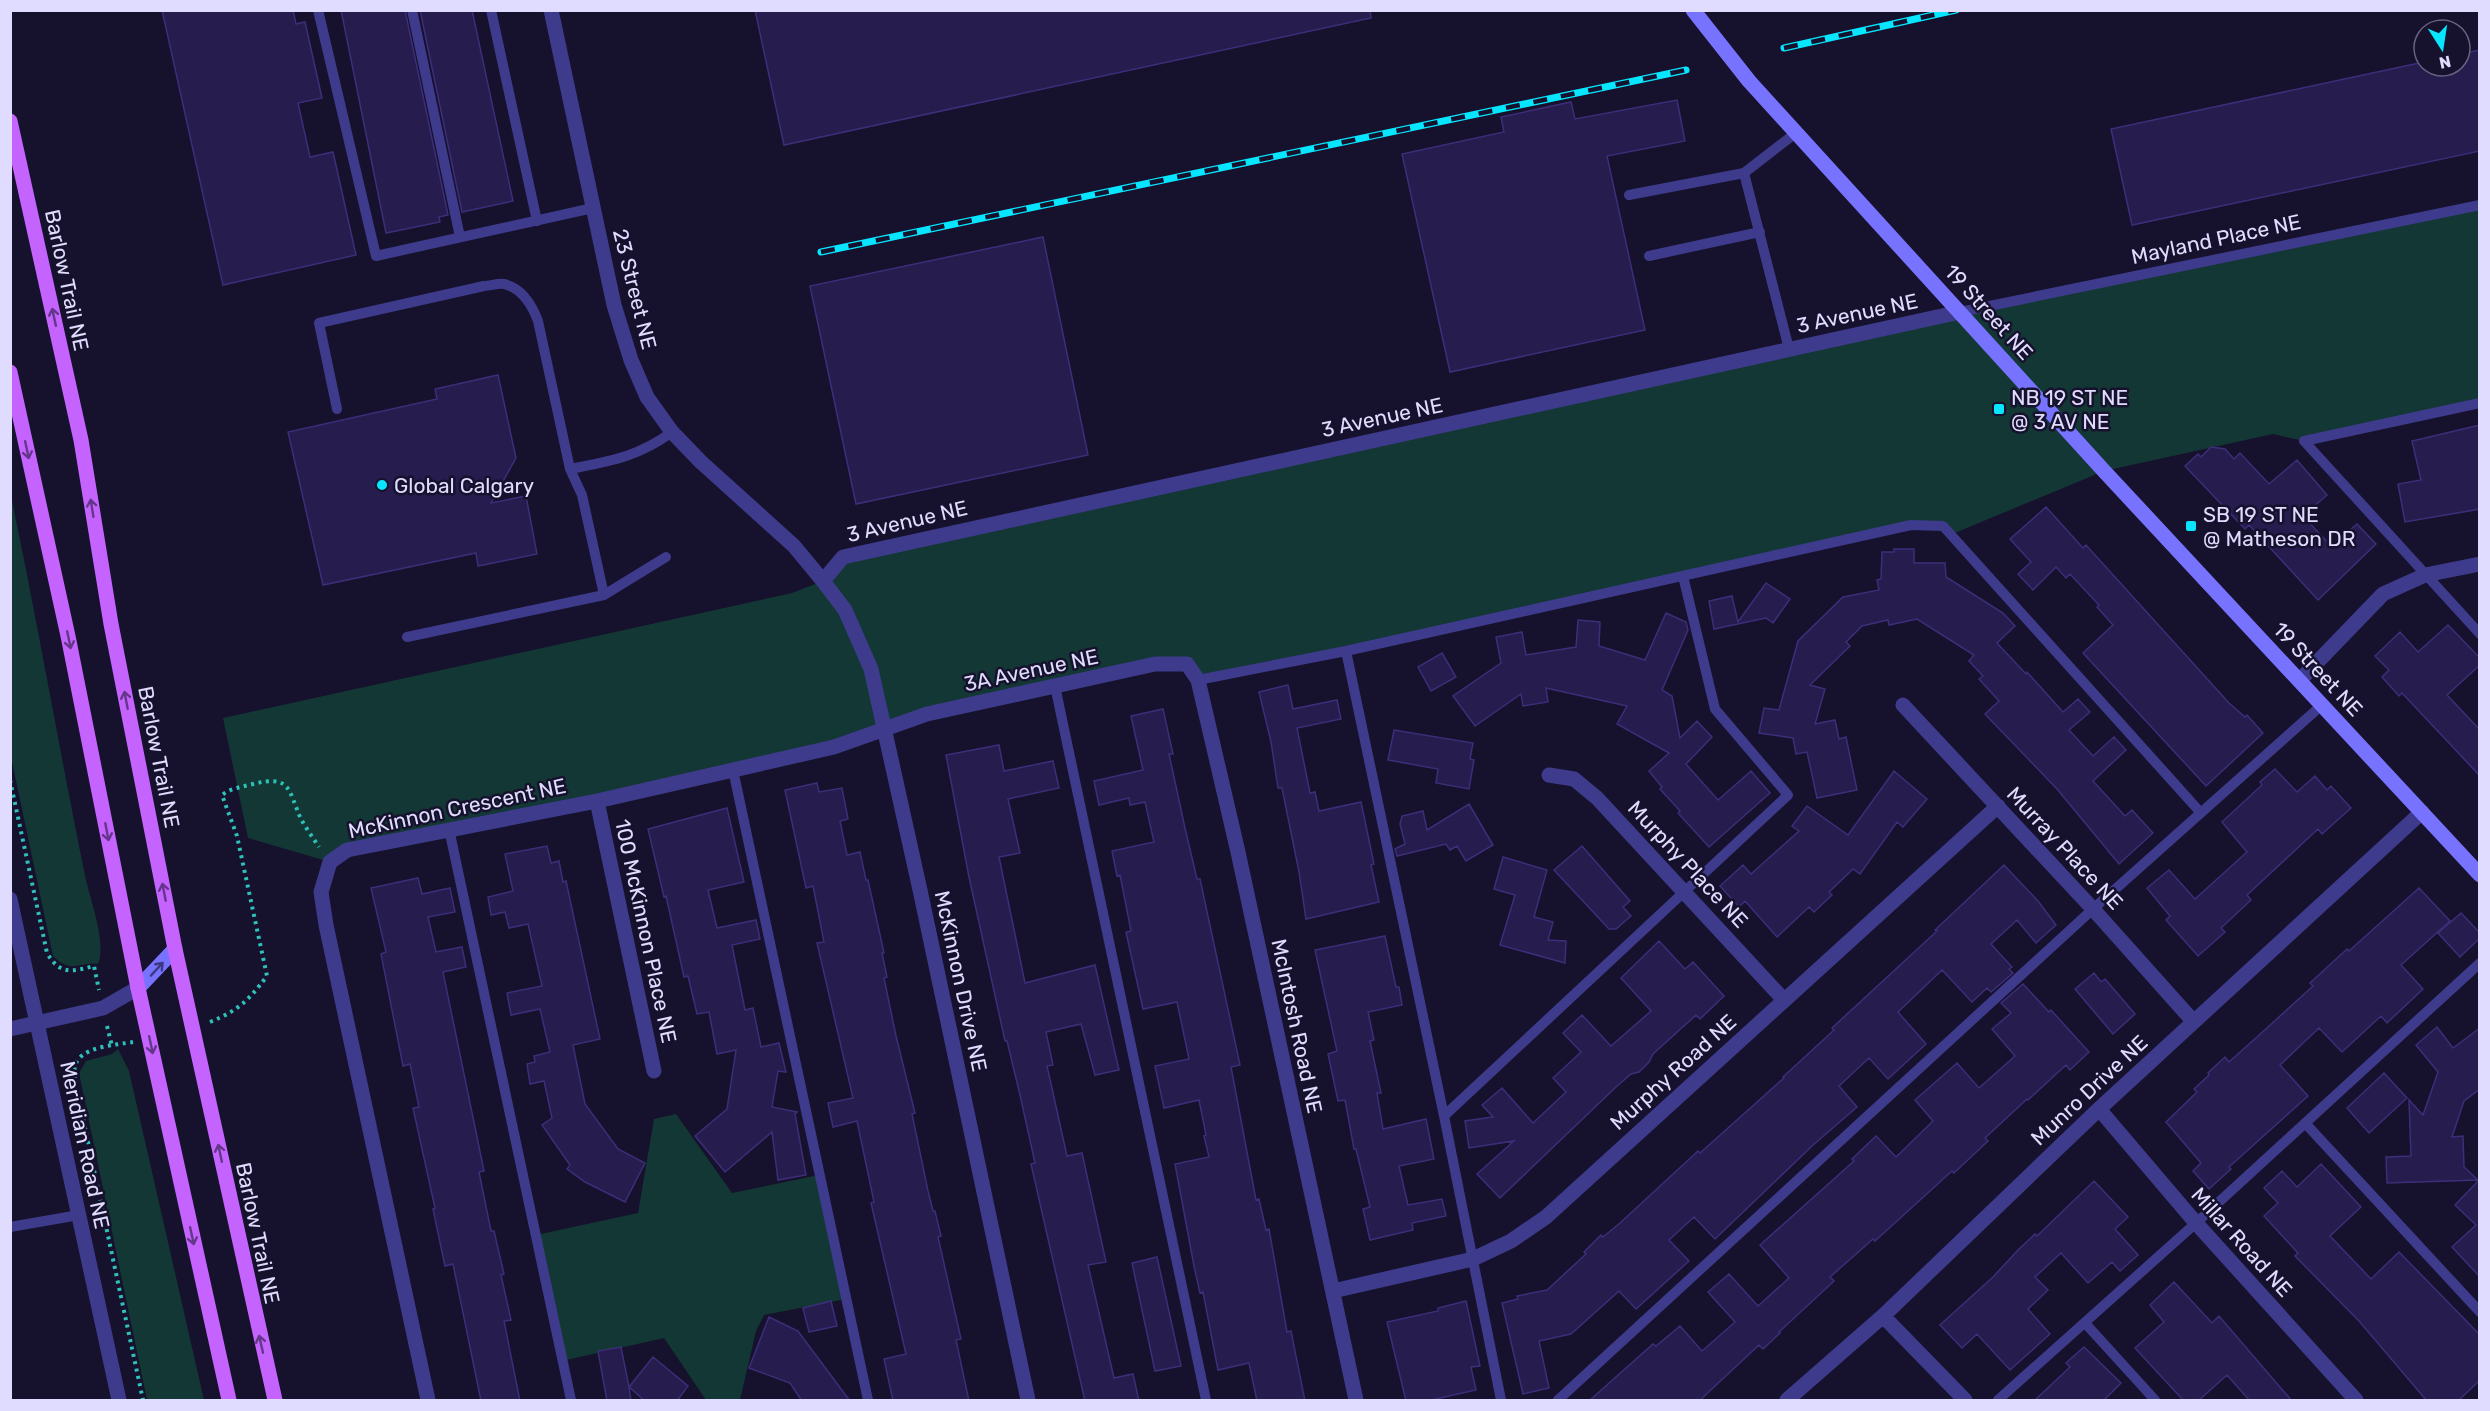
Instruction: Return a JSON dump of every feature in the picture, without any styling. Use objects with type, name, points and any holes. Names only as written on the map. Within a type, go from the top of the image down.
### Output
[{"type":"main road","name":"Barlow Trail NE","points":[[10,121],[81,440],[111,624],[175,949],[275,1401]]},
{"type":"main road","points":[[10,372],[68,636],[138,988],[229,1401]]},
{"type":"street","name":"23 Street NE","points":[[551,10],[621,333],[648,397],[672,432],[700,462],[794,546],[823,581]]},
{"type":"street","name":"19 Street NE","points":[[1693,10],[1749,81],[2104,471],[2480,874]]},
{"type":"street","name":"3 Avenue NE","points":[[823,581],[843,556],[1960,312]]},
{"type":"street","points":[[2300,680],[2383,594],[2426,575],[2480,564]]},
{"type":"street","name":"McKinnon Drive NE","points":[[823,581],[845,610],[871,669],[1028,1401]]},
{"type":"street","name":"3A Avenue NE","points":[[885,730],[927,714],[1155,664],[1187,664]]},
{"type":"street","name":"McIntosh Road NE","points":[[1187,664],[1198,680],[1356,1401]]},
{"type":"street","name":"Murray Place NE","points":[[1903,705],[2093,909],[2193,1021]]},
{"type":"street","name":"McKinnon Crescent NE","points":[[428,1401],[327,926],[321,892],[330,862],[347,850],[597,801],[834,747],[885,730]]},
{"type":"street","name":"Murphy Place NE","points":[[1550,775],[1574,779],[1597,798],[1784,1000]]},
{"type":"street","name":"100 McKinnon Place NE","points":[[597,801],[654,1071]]},
{"type":"street","name":"Murphy Road NE","points":[[1333,1291],[1473,1259],[1511,1241],[1546,1217],[1998,806]]},
{"type":"street","name":"Munro Drive NE","points":[[1787,1401],[1883,1316],[2193,1021],[2422,812]]},
{"type":"street","name":"Meridian Road NE","points":[[10,899],[119,1401]]},
{"type":"street","points":[[10,1029],[103,1008],[138,988],[175,949]]},
{"type":"street","name":"Millar Road NE","points":[[2099,1109],[2196,1223],[2356,1401]]},
{"type":"street","points":[[1883,1316],[1965,1401]]},
{"type":"lane","points":[[318,10],[376,256],[593,208]]},
{"type":"lane","points":[[412,10],[460,237]]},
{"type":"lane","points":[[491,10],[537,220]]},
{"type":"lane","points":[[1629,195],[1744,173],[1797,132]]},
{"type":"lane","points":[[1744,173],[1789,349]]},
{"type":"lane","name":"Mayland Place NE","points":[[1960,312],[2480,204]]},
{"type":"lane","points":[[1649,256],[1760,232]]},
{"type":"lane","points":[[337,409],[319,323],[484,286],[504,284],[522,294],[532,305],[538,321],[570,468],[582,495],[604,596]]},
{"type":"lane","points":[[2480,404],[2304,441],[2480,634]]},
{"type":"lane","points":[[570,468],[619,459],[651,447],[672,432]]},
{"type":"lane","points":[[1198,680],[1346,651],[1911,525],[1943,526],[2201,813]]},
{"type":"lane","points":[[407,637],[604,596],[666,557]]},
{"type":"lane","points":[[1444,1116],[1788,795],[1715,709],[1683,576]]},
{"type":"lane","points":[[1346,651],[1444,1116],[1501,1401]]},
{"type":"lane","points":[[1055,686],[1206,1401]]},
{"type":"lane","points":[[1558,1401],[2093,909],[2323,704]]},
{"type":"lane","points":[[733,770],[868,1401]]},
{"type":"lane","points":[[449,829],[570,1401]]},
{"type":"lane","points":[[1998,1401],[2480,963]]},
{"type":"lane","points":[[2305,1123],[2480,1312]]},
{"type":"lane","points":[[10,1227],[79,1215]]},
{"type":"lane","points":[[2085,1323],[2156,1401]]},
{"type":"path","points":[[10,780],[47,953],[53,963],[63,970],[94,966],[112,1046]]},
{"type":"path","points":[[194,1030],[228,1015],[248,1002],[267,976],[237,836],[222,795],[229,790],[273,780],[282,783],[292,792],[303,822],[330,862]]},
{"type":"path","points":[[143,1401],[75,1081],[75,1065],[82,1055],[149,1038]]},
{"type":"green space","points":[[2479,209],[2479,403],[2304,441],[2273,434],[2104,471],[1950,535],[1942,526],[1911,525],[1198,680],[1187,664],[449,829],[330,862],[248,838],[223,718],[792,593],[823,581],[843,557],[1960,312]]},
{"type":"green space","points":[[10,491],[85,876],[97,921],[100,945],[98,964],[70,966],[53,956],[11,757]]},
{"type":"green space","points":[[118,1049],[129,1071],[204,1400],[147,1400],[79,1073],[86,1061],[112,1054]]},
{"type":"green space","points":[[676,1114],[732,1193],[819,1175],[846,1299],[764,1315],[756,1331],[740,1400],[706,1400],[664,1338],[562,1361],[536,1235],[638,1213],[654,1119]]},
{"type":"building","points":[[162,10],[293,10],[296,24],[305,22],[322,98],[298,103],[310,157],[333,152],[356,255],[223,285]]},
{"type":"building","points":[[341,10],[405,10],[448,215],[439,217],[440,222],[386,233]]},
{"type":"building","points":[[420,10],[472,10],[513,201],[462,212]]},
{"type":"building","points":[[755,10],[1370,10],[1371,18],[784,145]]},
{"type":"building","points":[[2480,50],[2480,151],[2132,225],[2111,129],[2412,65],[2412,78],[2472,78],[2472,52]]},
{"type":"building","points":[[1677,100],[1685,141],[1607,156],[1645,330],[1450,372],[1402,154],[1504,132],[1501,117],[1571,102],[1575,119]]},
{"type":"building","points":[[1043,237],[1088,455],[856,504],[810,286]]},
{"type":"building","name":"Global Calgary","points":[[498,375],[516,458],[491,503],[526,496],[537,554],[478,566],[476,553],[323,585],[288,432],[437,399],[435,389]]},
{"type":"building","points":[[2480,425],[2480,509],[2405,522],[2398,484],[2421,480],[2412,441]]},
{"type":"building","points":[[2211,447],[2225,449],[2234,459],[2240,453],[2269,484],[2297,460],[2327,495],[2303,516],[2331,546],[2357,524],[2376,544],[2318,600],[2249,525],[2245,529],[2185,466],[2198,454],[2201,457]]},
{"type":"building","points":[[2046,507],[2083,548],[2086,545],[2229,703],[2245,717],[2247,715],[2263,733],[2206,786],[2083,653],[2113,625],[2097,607],[2099,605],[2070,574],[2066,578],[2056,567],[2033,590],[2018,574],[2031,562],[2010,539]]},
{"type":"building","points":[[1894,549],[1914,549],[1914,563],[1945,563],[1946,577],[2003,613],[2015,626],[1997,643],[2063,712],[2078,699],[2090,712],[2069,730],[2093,756],[2114,737],[2126,750],[2093,781],[2125,816],[2132,810],[2153,833],[2119,864],[2057,789],[1985,714],[1999,701],[1979,679],[1983,676],[1969,661],[1974,655],[1917,619],[1889,625],[1888,620],[1862,626],[1846,642],[1850,646],[1810,685],[1825,689],[1815,724],[1835,720],[1839,739],[1846,737],[1857,790],[1817,798],[1807,752],[1796,754],[1793,738],[1759,733],[1764,708],[1779,710],[1798,641],[1843,597],[1879,590],[1877,580],[1881,579],[1882,552],[1894,552]]},
{"type":"building","points":[[1766,583],[1790,599],[1773,623],[1766,618],[1714,629],[1709,601],[1732,596],[1738,622]]},
{"type":"building","points":[[1666,613],[1686,622],[1688,630],[1662,690],[1672,696],[1680,738],[1697,721],[1712,737],[1686,764],[1718,800],[1751,771],[1770,793],[1709,847],[1678,813],[1680,811],[1660,789],[1662,787],[1649,771],[1669,753],[1617,724],[1627,706],[1546,688],[1548,702],[1523,706],[1521,694],[1475,726],[1453,696],[1501,663],[1496,637],[1522,632],[1526,655],[1576,647],[1578,620],[1600,622],[1599,646],[1645,660]]},
{"type":"building","points":[[2448,625],[2480,658],[2480,665],[2447,695],[2480,730],[2480,776],[2402,693],[2399,696],[2382,677],[2389,670],[2375,656],[2400,632],[2418,652]]},
{"type":"building","points":[[1442,653],[1456,677],[1431,691],[1418,667]]},
{"type":"building","points":[[1288,685],[1293,709],[1337,700],[1341,719],[1297,728],[1310,793],[1315,792],[1319,811],[1361,802],[1374,864],[1371,865],[1379,902],[1306,919],[1282,788],[1278,788],[1271,742],[1259,692]]},
{"type":"building","points":[[1163,709],[1173,754],[1169,754],[1185,828],[1197,879],[1200,879],[1240,1065],[1231,1067],[1256,1200],[1259,1199],[1266,1230],[1269,1229],[1287,1332],[1291,1331],[1305,1401],[1257,1401],[1249,1363],[1218,1370],[1203,1292],[1200,1293],[1194,1266],[1175,1164],[1209,1157],[1199,1100],[1164,1108],[1155,1066],[1189,1059],[1177,1002],[1143,1009],[1126,932],[1131,931],[1120,875],[1117,876],[1112,851],[1154,842],[1145,802],[1130,805],[1129,798],[1099,805],[1094,781],[1143,770],[1131,716]]},
{"type":"building","points":[[1394,730],[1473,743],[1470,759],[1474,760],[1469,789],[1436,783],[1438,769],[1388,760]]},
{"type":"building","points":[[999,745],[1004,771],[1053,761],[1059,788],[1008,799],[1020,853],[999,857],[1025,983],[1095,965],[1119,1070],[1095,1075],[1081,1024],[1046,1032],[1053,1065],[1047,1066],[1067,1156],[1082,1153],[1106,1262],[1088,1265],[1114,1378],[1133,1374],[1139,1401],[1085,1401],[1031,1164],[1035,1163],[1020,1095],[1007,1041],[1005,1041],[969,877],[946,755]]},
{"type":"building","points":[[2275,769],[2297,792],[2315,776],[2327,790],[2331,786],[2351,808],[2322,834],[2318,829],[2247,895],[2251,900],[2221,928],[2225,932],[2198,956],[2166,920],[2170,916],[2147,888],[2169,870],[2195,899],[2247,852],[2222,822],[2262,785],[2260,782]]},
{"type":"building","points":[[1894,771],[1927,799],[1903,827],[1897,822],[1860,874],[1853,869],[1829,892],[1832,895],[1814,912],[1809,907],[1777,937],[1745,901],[1739,907],[1720,886],[1743,865],[1751,874],[1799,831],[1792,826],[1807,806],[1848,835]]},
{"type":"building","points":[[817,783],[819,792],[842,788],[848,819],[840,821],[847,855],[860,852],[866,880],[868,880],[884,953],[882,953],[887,977],[884,978],[915,1113],[912,1114],[928,1191],[941,1236],[938,1237],[961,1339],[956,1340],[969,1401],[893,1401],[884,1359],[906,1354],[871,1203],[874,1202],[857,1121],[833,1127],[828,1103],[853,1098],[817,943],[824,942],[813,886],[806,888],[785,790]]},
{"type":"building","points":[[1469,804],[1493,845],[1466,861],[1457,846],[1450,850],[1446,844],[1397,856],[1395,849],[1405,844],[1400,824],[1402,816],[1423,811],[1427,830]]},
{"type":"building","points":[[727,808],[744,882],[708,890],[717,928],[756,920],[760,939],[732,945],[745,1010],[753,1008],[761,1047],[779,1043],[786,1072],[778,1071],[772,1107],[797,1112],[795,1114],[806,1175],[778,1180],[772,1132],[725,1172],[695,1136],[727,1109],[736,1050],[717,1054],[709,1012],[697,1014],[688,976],[684,977],[648,829]]},
{"type":"building","points":[[547,846],[551,863],[559,861],[563,882],[566,881],[600,1039],[573,1045],[585,1104],[618,1149],[645,1163],[625,1202],[585,1182],[567,1169],[570,1165],[542,1125],[552,1118],[544,1081],[530,1084],[527,1064],[535,1062],[534,1056],[550,1052],[540,1009],[511,1015],[507,993],[542,986],[528,924],[509,928],[505,912],[491,915],[488,897],[513,891],[505,854]]},
{"type":"building","points":[[1582,846],[1630,901],[1623,907],[1631,916],[1616,929],[1609,929],[1554,870]]},
{"type":"building","points":[[1503,857],[1547,870],[1534,917],[1553,922],[1548,940],[1566,941],[1565,963],[1500,945],[1515,895],[1494,889]]},
{"type":"building","points":[[2004,865],[2038,901],[2056,925],[2036,943],[2017,920],[1991,944],[2012,967],[2009,969],[2013,973],[1991,992],[1987,988],[1972,1002],[1942,970],[1898,1012],[1926,1044],[1888,1079],[1869,1058],[1839,1086],[1857,1107],[1812,1146],[1715,1239],[1694,1217],[1669,1240],[1689,1261],[1636,1309],[1619,1291],[1571,1334],[1539,1341],[1549,1388],[1523,1394],[1502,1303],[1518,1299],[1517,1296],[1547,1290],[1586,1254],[1584,1252],[1601,1235],[1603,1237],[1620,1223],[1698,1151],[1700,1153],[1784,1078],[1834,1030],[1832,1028],[1937,931],[1935,930]]},
{"type":"building","points":[[418,878],[422,894],[450,888],[455,912],[428,917],[436,952],[462,947],[466,967],[443,972],[484,1171],[479,1172],[491,1231],[494,1231],[504,1274],[501,1275],[511,1320],[504,1321],[520,1401],[481,1401],[453,1264],[445,1266],[413,1108],[419,1107],[410,1064],[403,1066],[381,954],[386,952],[371,888]]},
{"type":"building","points":[[2419,888],[2450,921],[2401,965],[2423,989],[2387,1023],[2381,1016],[2342,1052],[2319,1028],[2280,1065],[2308,1096],[2229,1167],[2231,1169],[2209,1189],[2193,1171],[2201,1163],[2166,1122],[2197,1092],[2194,1089],[2225,1057],[2229,1062],[2313,986],[2310,983],[2347,949],[2349,951]]},
{"type":"building","points":[[2461,913],[2480,933],[2480,938],[2460,957],[2438,933]]},
{"type":"building","points":[[1385,936],[1402,1005],[1368,1012],[1374,1040],[1370,1041],[1381,1093],[1377,1093],[1383,1129],[1426,1119],[1434,1159],[1399,1166],[1408,1205],[1442,1199],[1446,1216],[1412,1223],[1413,1230],[1370,1240],[1363,1209],[1370,1207],[1356,1149],[1354,1149],[1345,1100],[1338,1101],[1328,1054],[1337,1051],[1315,950]]},
{"type":"building","points":[[1659,941],[1685,969],[1693,962],[1724,996],[1700,1019],[1696,1015],[1653,1054],[1639,1072],[1631,1074],[1616,1087],[1500,1198],[1477,1174],[1514,1141],[1469,1148],[1465,1121],[1493,1117],[1482,1105],[1502,1088],[1533,1123],[1566,1092],[1553,1078],[1581,1052],[1563,1033],[1582,1015],[1611,1046],[1651,1011],[1621,978]]},
{"type":"building","points":[[2094,973],[2101,982],[2105,979],[2135,1014],[2113,1034],[2075,989]]},
{"type":"building","points":[[2023,984],[2049,1012],[2051,1010],[2089,1052],[2070,1070],[2066,1065],[2027,1099],[1985,1138],[1988,1141],[1954,1173],[1952,1171],[1875,1241],[1873,1239],[1830,1277],[1834,1281],[1763,1349],[1759,1345],[1699,1401],[1589,1401],[1653,1344],[1656,1346],[1680,1326],[1702,1351],[1735,1322],[1708,1292],[1729,1274],[1758,1306],[1789,1278],[1760,1245],[1854,1161],[1852,1159],[1876,1136],[1896,1157],[1933,1121],[1915,1100],[1957,1063],[1979,1088],[2015,1056],[1992,1029],[2011,1013],[2001,1003]]},
{"type":"building","points":[[2437,1027],[2453,1048],[2480,1028],[2480,1089],[2464,1101],[2452,1137],[2463,1136],[2464,1167],[2478,1180],[2387,1183],[2386,1157],[2411,1156],[2409,1100],[2423,1115],[2438,1072],[2416,1045]]},
{"type":"building","points":[[2384,1073],[2407,1098],[2369,1133],[2347,1108]]},
{"type":"building","points":[[2321,1164],[2361,1207],[2330,1236],[2371,1279],[2399,1252],[2480,1335],[2480,1380],[2458,1401],[2427,1401],[2359,1321],[2295,1256],[2298,1253],[2264,1216],[2278,1203],[2264,1188],[2282,1171],[2297,1187]]},
{"type":"building","points":[[2480,1179],[2480,1277],[2452,1247],[2476,1225],[2455,1205]]},
{"type":"building","points":[[2094,1181],[2128,1217],[2115,1229],[2138,1255],[2120,1271],[2112,1262],[2088,1283],[2061,1253],[2035,1277],[2048,1290],[2028,1309],[2050,1334],[2010,1370],[1977,1334],[1962,1348],[1940,1325]]},
{"type":"building","points":[[1157,1257],[1181,1366],[1155,1371],[1132,1263]]},
{"type":"building","points":[[2174,1282],[2212,1323],[2219,1316],[2292,1401],[2250,1401],[2227,1375],[2198,1401],[2184,1401],[2135,1348],[2164,1322],[2150,1305]]},
{"type":"building","points":[[831,1301],[837,1326],[809,1332],[803,1308]]},
{"type":"building","points":[[1466,1301],[1480,1366],[1471,1367],[1476,1390],[1427,1401],[1406,1401],[1387,1322],[1438,1311],[1438,1308]]},
{"type":"building","points":[[769,1317],[798,1331],[850,1401],[802,1401],[790,1383],[749,1368]]},
{"type":"building","points":[[621,1347],[631,1401],[607,1401],[598,1351]]},
{"type":"building","points":[[2084,1347],[2121,1383],[2103,1401],[2034,1401],[2070,1367],[2066,1363]]},
{"type":"building","points":[[653,1357],[688,1386],[677,1401],[645,1401],[629,1387]]},
{"type":"railway","points":[[1784,48],[1956,10]]},
{"type":"railway","points":[[821,252],[1686,70]]},
{"type":"place","name":"NB 19 ST NE @ 3 AV NE","points":[[1999,409]]},
{"type":"place","name":"Global Calgary","points":[[382,485]]},
{"type":"place","name":"SB 19 ST NE @ Matheson DR","points":[[2191,526]]}]
